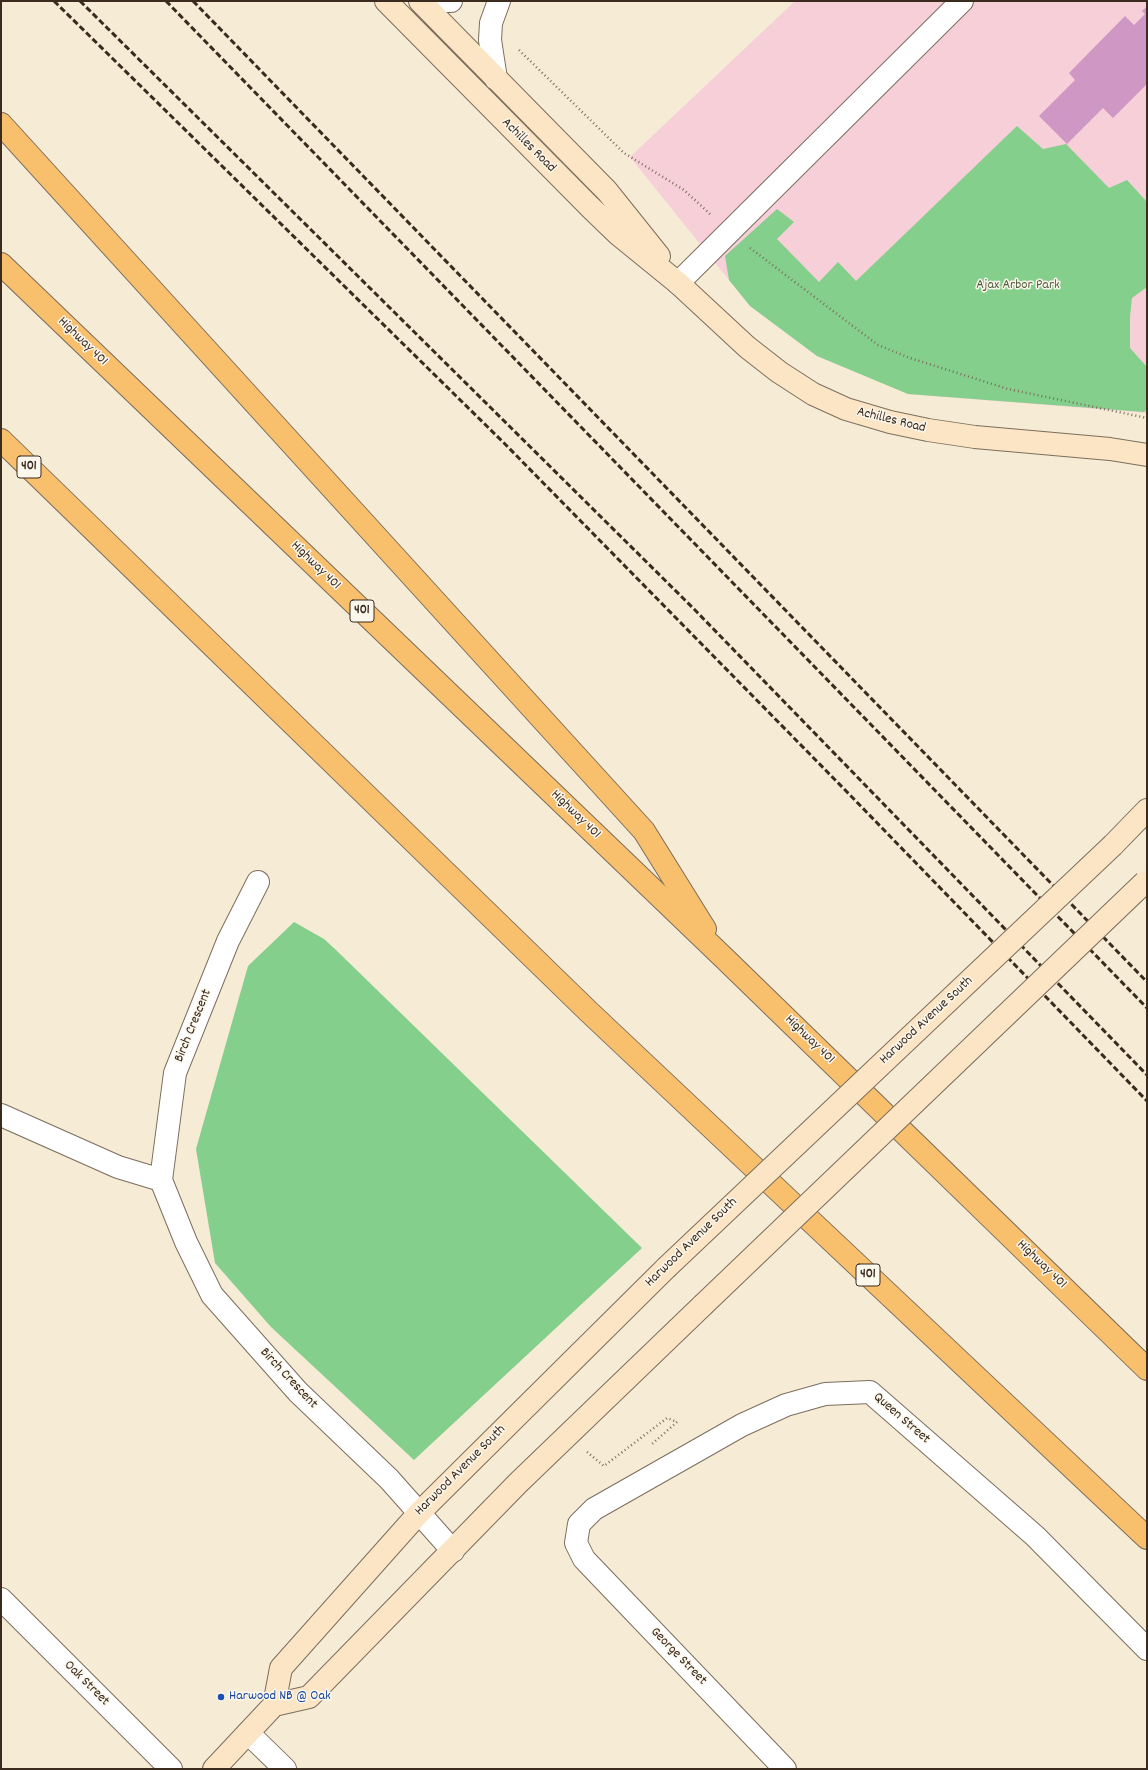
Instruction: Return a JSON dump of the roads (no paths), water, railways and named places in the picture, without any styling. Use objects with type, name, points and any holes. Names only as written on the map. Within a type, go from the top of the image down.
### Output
[{"type":"highway","points":[[1,124],[644,831],[723,957]]},
{"type":"highway","name":"Highway 401","points":[[1,264],[723,957],[1147,1369]]},
{"type":"highway","name":"401","points":[[1,440],[588,1011],[1147,1538]]},
{"type":"highway","points":[[1,450],[56,494]]},
{"type":"main road","name":"Achilles Road","points":[[386,1],[590,208],[619,235],[678,282],[747,348],[779,372],[813,394],[846,409],[890,422],[928,430],[976,437],[1110,449],[1147,455]]},
{"type":"main road","name":"Achilles Road","points":[[420,1],[606,190],[678,282]]},
{"type":"main road","name":"Harwood Avenue South","points":[[274,1705],[281,1668],[418,1513],[666,1268],[1112,845],[1147,810]]},
{"type":"main road","points":[[214,1769],[274,1705],[310,1697],[518,1483],[1146,881]]},
{"type":"street","points":[[429,1],[451,1]]},
{"type":"street","points":[[496,79],[492,55],[491,23],[499,1]]},
{"type":"street","points":[[678,282],[962,1]]},
{"type":"street","name":"Birch Crescent","points":[[258,882],[228,941],[175,1073],[161,1180],[186,1242],[212,1295],[298,1392],[389,1479],[453,1551]]},
{"type":"street","points":[[1,1115],[118,1167],[161,1180]]},
{"type":"street","name":"Queen Street","points":[[576,1542],[579,1524],[594,1509],[742,1424],[786,1405],[824,1394],[870,1392],[1036,1536],[1147,1649]]},
{"type":"street","name":"George Street","points":[[576,1542],[584,1559],[785,1769]]},
{"type":"street","name":"Oak Street","points":[[1,1599],[171,1769]]},
{"type":"street","points":[[248,1733],[285,1769]]},
{"type":"railway","points":[[54,1],[504,443],[850,795],[1147,1101]]},
{"type":"railway","points":[[80,1],[694,609],[1147,1075]]},
{"type":"railway","points":[[166,1],[1147,1008]]},
{"type":"railway","points":[[193,1],[1147,982]]},
{"type":"place","name":"Harwood NB @ Oak","points":[[221,1697]]},
{"type":"park label","name":"Ajax Arbor Park","points":[[1018,286]]}]
